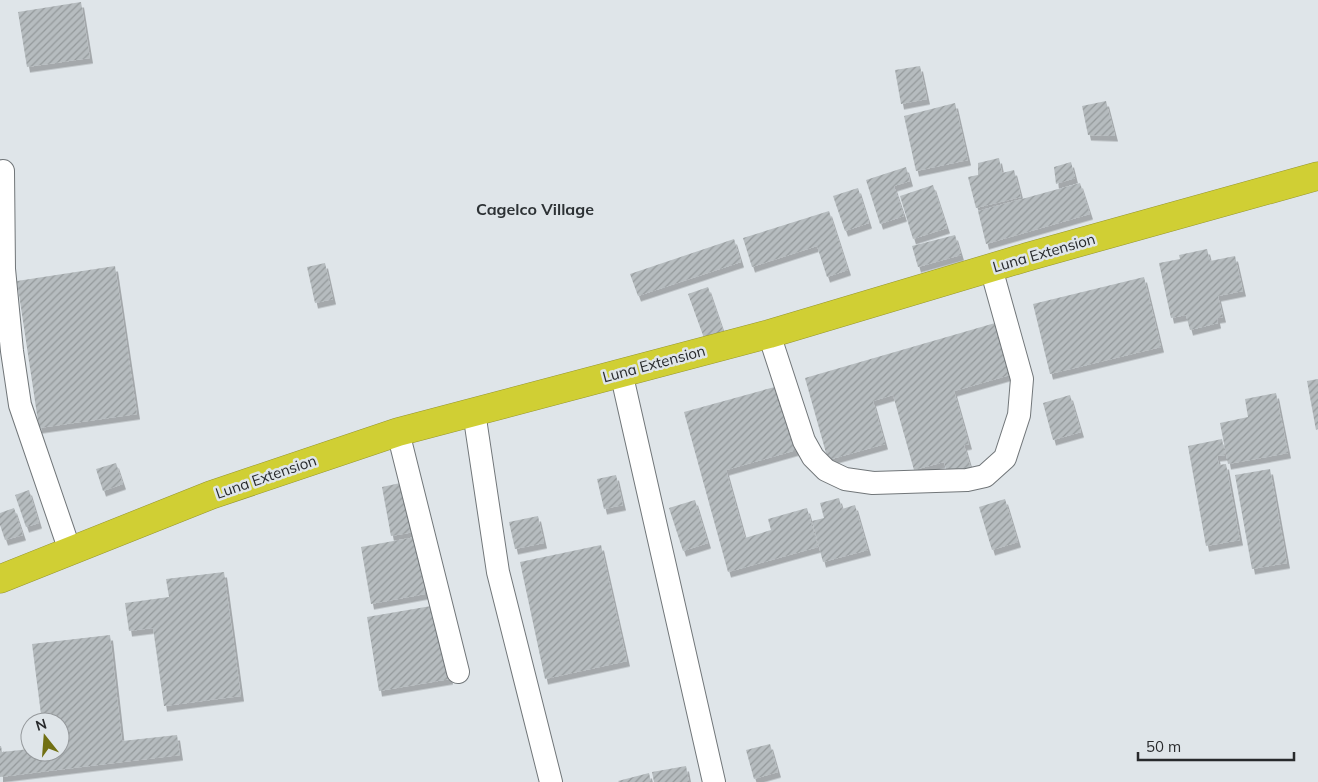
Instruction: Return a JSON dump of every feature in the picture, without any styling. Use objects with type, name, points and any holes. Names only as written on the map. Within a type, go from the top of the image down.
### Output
[{"type":"highway","name":"Luna Extension","points":[[0,577],[211,495],[398,432],[769,334],[991,268],[1318,176]]},
{"type":"lane","points":[[3,171],[4,269],[12,352],[20,406],[70,551]]},
{"type":"lane","points":[[769,334],[804,441],[813,458],[826,470],[845,479],[873,482],[967,480],[986,476],[1006,458],[1019,415],[1022,379],[991,268]]},
{"type":"lane","points":[[621,372],[714,782]]},
{"type":"lane","points":[[474,412],[498,572],[550,782]]},
{"type":"lane","points":[[398,432],[458,672]]},
{"type":"building","points":[[81,2],[90,58],[27,67],[18,12]]},
{"type":"building","points":[[920,66],[927,99],[901,104],[895,70]]},
{"type":"building","points":[[1106,101],[1115,136],[1088,135],[1082,106]]},
{"type":"building","points":[[955,103],[968,160],[916,171],[904,116]]},
{"type":"building","points":[[999,158],[1002,173],[1014,170],[1021,197],[976,208],[968,177],[978,175],[978,163]]},
{"type":"building","points":[[1071,162],[1075,178],[1056,184],[1054,167]]},
{"type":"building","points":[[906,167],[910,181],[894,186],[904,216],[880,224],[866,180]]},
{"type":"building","points":[[1080,183],[1090,214],[986,244],[978,211]]},
{"type":"building","points":[[933,185],[947,228],[913,239],[900,196]]},
{"type":"building","points":[[858,188],[869,223],[845,231],[833,196]]},
{"type":"building","points":[[829,211],[848,270],[827,277],[817,246],[752,267],[743,238]]},
{"type":"building","points":[[955,235],[961,255],[918,267],[912,246]]},
{"type":"building","points":[[734,239],[741,262],[638,296],[630,274]]},
{"type":"building","points":[[1207,249],[1210,261],[1235,256],[1243,291],[1218,296],[1223,317],[1217,318],[1218,323],[1190,330],[1186,315],[1171,318],[1159,263],[1180,259],[1179,255]]},
{"type":"building","points":[[325,263],[333,299],[315,303],[307,267]]},
{"type":"building","points":[[115,266],[137,414],[39,428],[17,281]]},
{"type":"building","points":[[1144,277],[1161,347],[1050,374],[1033,304]]},
{"type":"building","points":[[708,287],[723,331],[704,338],[688,294]]},
{"type":"building","points":[[1002,321],[1017,373],[954,391],[969,444],[964,445],[972,472],[949,478],[944,462],[914,470],[893,395],[873,401],[885,444],[828,460],[805,378]]},
{"type":"building","points":[[1318,379],[1318,429],[1316,430],[1307,381]]},
{"type":"building","points":[[782,385],[800,449],[726,470],[745,538],[771,530],[768,519],[807,508],[818,547],[728,572],[684,412]]},
{"type":"building","points":[[1276,393],[1288,453],[1228,464],[1220,423],[1248,417],[1245,399]]},
{"type":"building","points":[[1070,395],[1081,432],[1053,440],[1043,403]]},
{"type":"building","points":[[1222,439],[1225,455],[1217,456],[1219,465],[1226,464],[1240,540],[1206,546],[1188,446]]},
{"type":"building","points":[[116,463],[123,484],[103,491],[96,469]]},
{"type":"building","points":[[1270,469],[1287,563],[1252,569],[1235,475]]},
{"type":"building","points":[[616,475],[623,505],[604,509],[597,479]]},
{"type":"building","points":[[405,482],[414,532],[391,536],[382,487]]},
{"type":"building","points":[[29,490],[39,523],[26,527],[15,495]]},
{"type":"building","points":[[839,498],[842,509],[855,505],[868,550],[823,562],[812,521],[824,518],[820,503]]},
{"type":"building","points":[[1005,499],[1018,542],[992,550],[979,507]]},
{"type":"building","points":[[695,500],[708,543],[683,551],[669,508]]},
{"type":"building","points":[[14,508],[23,535],[5,540],[0,525],[0,513]]},
{"type":"building","points":[[538,516],[544,543],[515,549],[509,522]]},
{"type":"building","points":[[415,537],[425,594],[371,604],[361,547]]},
{"type":"building","points":[[601,545],[627,661],[545,679],[520,562]]},
{"type":"building","points":[[224,572],[241,696],[164,706],[153,628],[129,631],[125,603],[169,597],[166,579]]},
{"type":"building","points":[[437,605],[450,679],[379,691],[367,617]]},
{"type":"building","points":[[110,635],[122,741],[177,735],[180,755],[0,777],[0,746],[2,752],[20,750],[20,762],[70,762],[70,712],[41,712],[32,644]]},
{"type":"building","points":[[770,744],[778,772],[754,779],[746,750]]},
{"type":"building","points":[[686,766],[689,782],[654,782],[652,772]]},
{"type":"building","points":[[649,773],[651,782],[618,781]]},
{"type":"district","name":"Cagelco Village","points":[[535,209]]}]
